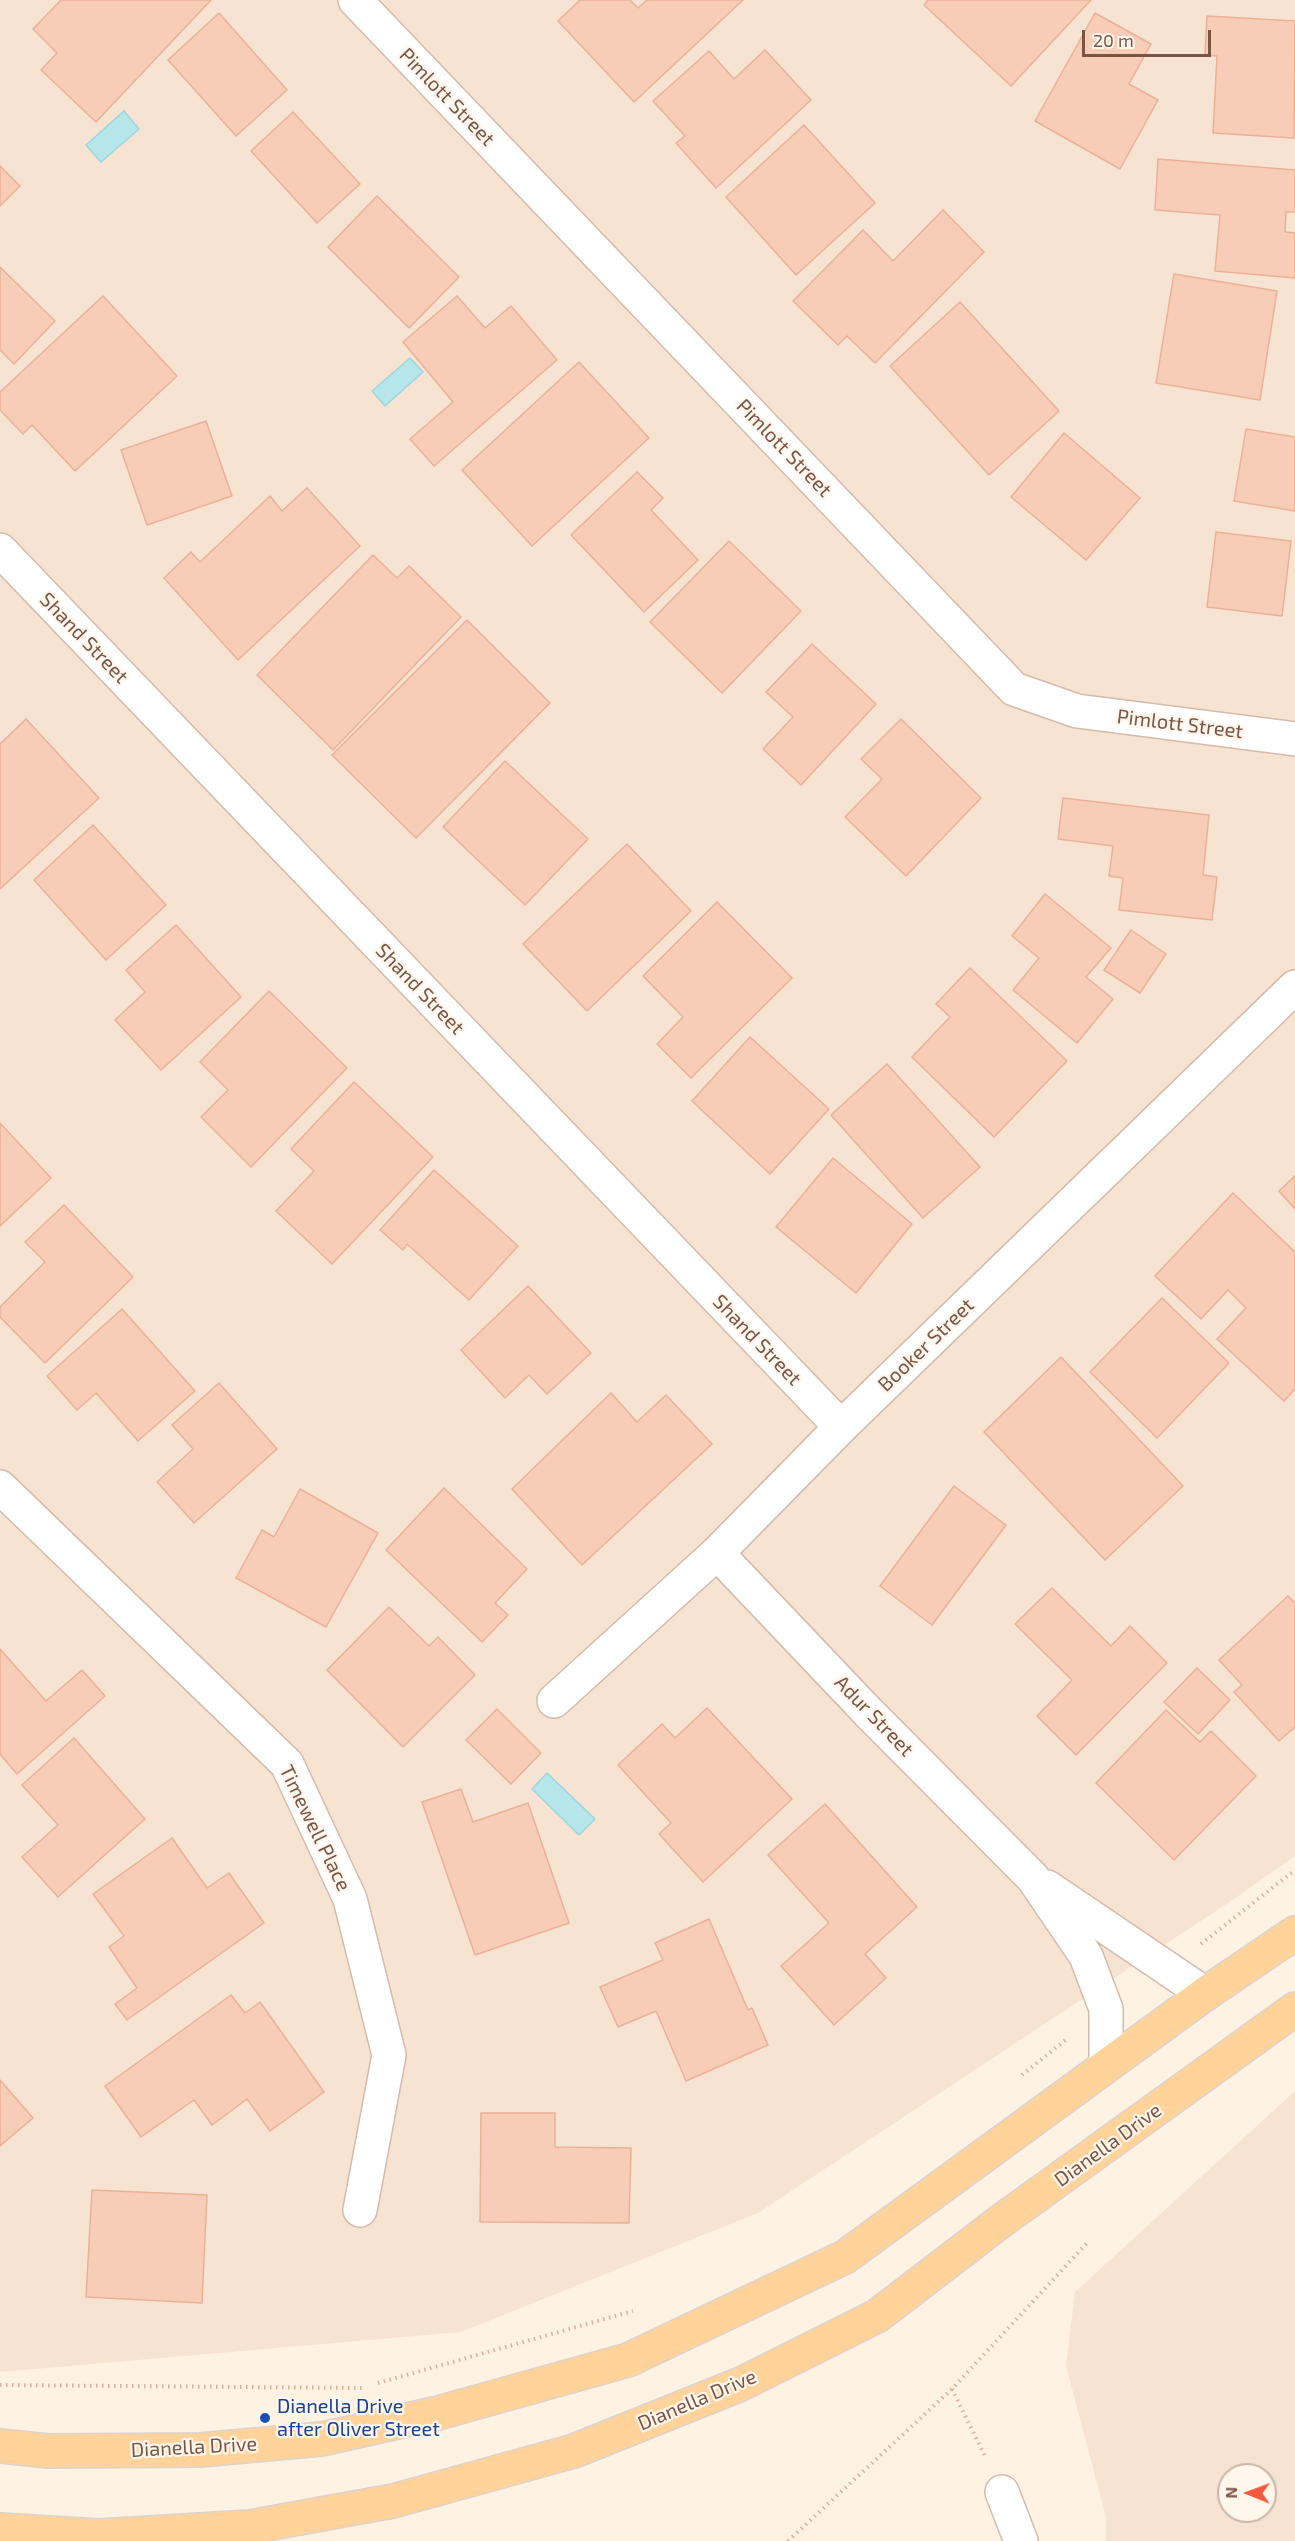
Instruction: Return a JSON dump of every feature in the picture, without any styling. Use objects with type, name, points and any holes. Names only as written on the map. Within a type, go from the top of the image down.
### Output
[{"type":"main road","name":"Dianella Drive","points":[[0,2446],[48,2451],[200,2450],[322,2439],[438,2413],[628,2360],[845,2257],[1205,1994],[1295,1933]]},
{"type":"main road","name":"Dianella Drive","points":[[0,2530],[99,2536],[250,2527],[393,2501],[574,2451],[741,2384],[877,2316],[1000,2221],[1295,2009]]},
{"type":"street","name":"Pimlott Street","points":[[355,0],[1014,689],[1077,711],[1295,739]]},
{"type":"street","name":"Shand Street","points":[[0,550],[841,1427]]},
{"type":"street","name":"Booker Street","points":[[554,1701],[717,1553],[841,1427],[1295,987]]},
{"type":"street","name":"Timewell Place","points":[[0,1487],[287,1764],[350,1899],[389,2055],[360,2210]]},
{"type":"street","name":"Adur Street","points":[[717,1553],[860,1703],[1033,1878],[1086,1956],[1106,2009],[1107,2066]]},
{"type":"street","name":"Adur Street","points":[[1033,1878],[1205,1994]]},
{"type":"street","points":[[1002,2492],[1021,2541]]},
{"type":"path","points":[[1167,1968],[1223,1928],[1295,1870]]},
{"type":"path","points":[[1022,2076],[1106,2009]]},
{"type":"path","points":[[788,2541],[952,2389],[1087,2243]]},
{"type":"path","points":[[374,2384],[634,2310]]},
{"type":"path","points":[[0,2385],[363,2388]]},
{"type":"path","points":[[952,2389],[1002,2492]]},
{"type":"shaded area","points":[[0,0],[1295,0],[1295,1856],[1231,1901],[758,2213],[461,2332],[0,2372]]},
{"type":"shaded area","points":[[1295,2091],[1295,2541],[1106,2541],[1106,2517],[1066,2366],[1075,2292]]},
{"type":"water","points":[[124,111],[139,129],[101,162],[86,145]]},
{"type":"water","points":[[410,358],[423,372],[385,406],[372,391]]},
{"type":"water","points":[[547,1773],[595,1819],[579,1835],[532,1789]]},
{"type":"building","points":[[61,0],[211,0],[96,122],[41,70],[57,53],[33,29]]},
{"type":"building","points":[[580,0],[630,0],[638,8],[647,0],[743,0],[634,102],[558,21]]},
{"type":"building","points":[[928,0],[1091,0],[1011,86],[924,5]]},
{"type":"building","points":[[219,13],[287,90],[236,136],[168,60]]},
{"type":"building","points":[[1095,13],[1151,44],[1129,84],[1158,100],[1120,169],[1035,121]]},
{"type":"building","points":[[1207,16],[1295,21],[1294,138],[1213,133],[1217,56],[1205,55]]},
{"type":"building","points":[[765,50],[811,100],[716,188],[676,143],[685,136],[653,101],[709,51],[734,79]]},
{"type":"building","points":[[293,112],[360,184],[317,223],[251,151]]},
{"type":"building","points":[[804,125],[875,203],[796,275],[726,197]]},
{"type":"building","points":[[1158,159],[1295,170],[1295,212],[1286,212],[1285,232],[1295,233],[1295,278],[1215,271],[1220,215],[1155,210]]},
{"type":"building","points":[[0,166],[20,186],[0,206]]},
{"type":"building","points":[[377,196],[459,277],[409,328],[328,247]]},
{"type":"building","points":[[943,210],[984,252],[875,363],[847,336],[838,345],[793,301],[863,230],[893,261]]},
{"type":"building","points":[[0,267],[55,321],[14,364],[0,350]]},
{"type":"building","points":[[1174,274],[1277,291],[1260,400],[1156,383]]},
{"type":"building","points":[[103,296],[177,376],[75,471],[32,425],[23,434],[0,410],[0,392]]},
{"type":"building","points":[[457,296],[485,328],[511,306],[557,360],[434,466],[410,439],[453,402],[403,342]]},
{"type":"building","points":[[960,302],[1059,411],[989,475],[890,366]]},
{"type":"building","points":[[579,362],[649,438],[532,546],[462,470]]},
{"type":"building","points":[[206,421],[232,496],[147,525],[121,450]]},
{"type":"building","points":[[1246,429],[1295,437],[1295,511],[1234,501]]},
{"type":"building","points":[[1064,433],[1140,498],[1086,560],[1011,497]]},
{"type":"building","points":[[637,472],[663,498],[651,510],[698,560],[644,612],[571,535]]},
{"type":"building","points":[[307,488],[360,546],[238,660],[164,578],[191,552],[200,562],[270,496],[282,511]]},
{"type":"building","points":[[1216,532],[1291,541],[1282,616],[1207,607]]},
{"type":"building","points":[[729,541],[801,611],[722,693],[650,622]]},
{"type":"building","points":[[373,555],[397,578],[409,566],[461,617],[333,750],[257,675]]},
{"type":"building","points":[[467,620],[550,703],[416,838],[332,755]]},
{"type":"building","points":[[812,644],[876,704],[801,785],[763,749],[793,717],[766,692]]},
{"type":"building","points":[[26,719],[99,798],[0,889],[0,744]]},
{"type":"building","points":[[901,719],[981,798],[906,876],[845,817],[882,779],[861,759]]},
{"type":"building","points":[[505,761],[588,839],[525,905],[443,827]]},
{"type":"building","points":[[1063,798],[1209,815],[1203,875],[1217,877],[1212,920],[1119,910],[1123,878],[1109,876],[1113,846],[1058,839]]},
{"type":"building","points":[[93,825],[166,905],[106,960],[34,880]]},
{"type":"building","points":[[627,844],[691,911],[587,1011],[523,944]]},
{"type":"building","points":[[1045,894],[1111,948],[1086,977],[1113,999],[1077,1043],[1013,990],[1039,958],[1012,936]]},
{"type":"building","points":[[717,902],[792,978],[691,1078],[657,1044],[683,1017],[643,976]]},
{"type":"building","points":[[176,925],[241,997],[161,1070],[115,1020],[145,992],[126,970]]},
{"type":"building","points":[[1131,930],[1166,954],[1140,993],[1104,970]]},
{"type":"building","points":[[970,968],[1067,1061],[994,1137],[912,1057],[950,1017],[936,1004]]},
{"type":"building","points":[[269,991],[347,1068],[251,1167],[201,1117],[228,1090],[200,1062]]},
{"type":"building","points":[[750,1037],[829,1109],[770,1174],[692,1101]]},
{"type":"building","points":[[887,1064],[980,1167],[923,1218],[831,1115]]},
{"type":"building","points":[[354,1082],[433,1157],[332,1264],[276,1211],[314,1171],[291,1149]]},
{"type":"building","points":[[0,1123],[51,1178],[0,1226]]},
{"type":"building","points":[[833,1158],[912,1224],[856,1293],[776,1227]]},
{"type":"building","points":[[434,1170],[518,1246],[469,1300],[407,1244],[403,1250],[380,1230]]},
{"type":"building","points":[[1295,1176],[1295,1209],[1279,1191]]},
{"type":"building","points":[[1233,1193],[1295,1252],[1295,1389],[1284,1401],[1217,1339],[1246,1308],[1228,1290],[1201,1319],[1155,1276]]},
{"type":"building","points":[[64,1205],[133,1277],[45,1363],[0,1317],[0,1307],[45,1262],[25,1242]]},
{"type":"building","points":[[528,1286],[591,1353],[547,1394],[529,1375],[505,1398],[461,1350]]},
{"type":"building","points":[[1162,1298],[1229,1363],[1157,1438],[1090,1372]]},
{"type":"building","points":[[122,1309],[195,1391],[138,1441],[96,1393],[77,1410],[47,1376]]},
{"type":"building","points":[[1061,1357],[1183,1486],[1105,1560],[984,1432]]},
{"type":"building","points":[[219,1383],[277,1449],[194,1523],[157,1482],[193,1449],[172,1425]]},
{"type":"building","points":[[611,1393],[637,1422],[666,1395],[712,1444],[582,1565],[512,1489]]},
{"type":"building","points":[[954,1486],[1006,1525],[932,1625],[880,1586]]},
{"type":"building","points":[[444,1488],[527,1569],[495,1603],[508,1615],[482,1642],[386,1550]]},
{"type":"building","points":[[300,1489],[378,1533],[326,1627],[236,1578],[262,1530],[274,1537]]},
{"type":"building","points":[[1052,1588],[1111,1646],[1130,1626],[1167,1663],[1076,1755],[1037,1716],[1072,1680],[1015,1624]]},
{"type":"building","points":[[1288,1596],[1295,1603],[1295,1727],[1279,1741],[1234,1692],[1242,1685],[1219,1660]]},
{"type":"building","points":[[389,1607],[429,1646],[438,1637],[475,1675],[403,1747],[327,1670]]},
{"type":"building","points":[[0,1649],[46,1701],[82,1670],[105,1696],[17,1774],[0,1754]]},
{"type":"building","points":[[1197,1668],[1230,1700],[1198,1734],[1164,1702]]},
{"type":"building","points":[[707,1708],[792,1799],[703,1882],[659,1834],[671,1823],[618,1765],[662,1724],[675,1738]]},
{"type":"building","points":[[497,1709],[541,1753],[511,1784],[466,1740]]},
{"type":"building","points":[[1166,1710],[1200,1742],[1211,1731],[1256,1776],[1174,1860],[1096,1783]]},
{"type":"building","points":[[74,1738],[145,1819],[58,1897],[22,1857],[58,1825],[22,1785]]},
{"type":"building","points":[[461,1789],[473,1822],[528,1803],[569,1923],[475,1955],[422,1802]]},
{"type":"building","points":[[825,1804],[917,1907],[865,1954],[886,1978],[834,2025],[781,1966],[829,1923],[768,1855]]},
{"type":"building","points":[[172,1838],[207,1888],[229,1873],[264,1923],[127,2020],[115,2004],[137,1988],[109,1947],[124,1936],[93,1894]]},
{"type":"building","points":[[709,1919],[748,2010],[752,2008],[768,2045],[686,2081],[656,2011],[618,2027],[600,1987],[663,1960],[655,1943]]},
{"type":"building","points":[[231,1995],[245,2013],[260,2002],[324,2092],[270,2131],[247,2099],[212,2125],[194,2100],[141,2137],[105,2086]]},
{"type":"building","points":[[0,2080],[33,2118],[0,2146]]},
{"type":"building","points":[[481,2113],[555,2113],[555,2147],[631,2148],[629,2223],[480,2222]]},
{"type":"building","points":[[92,2190],[207,2195],[202,2303],[86,2297]]},
{"type":"place","name":"Dianella Drive after Oliver Street","points":[[265,2418]]}]
